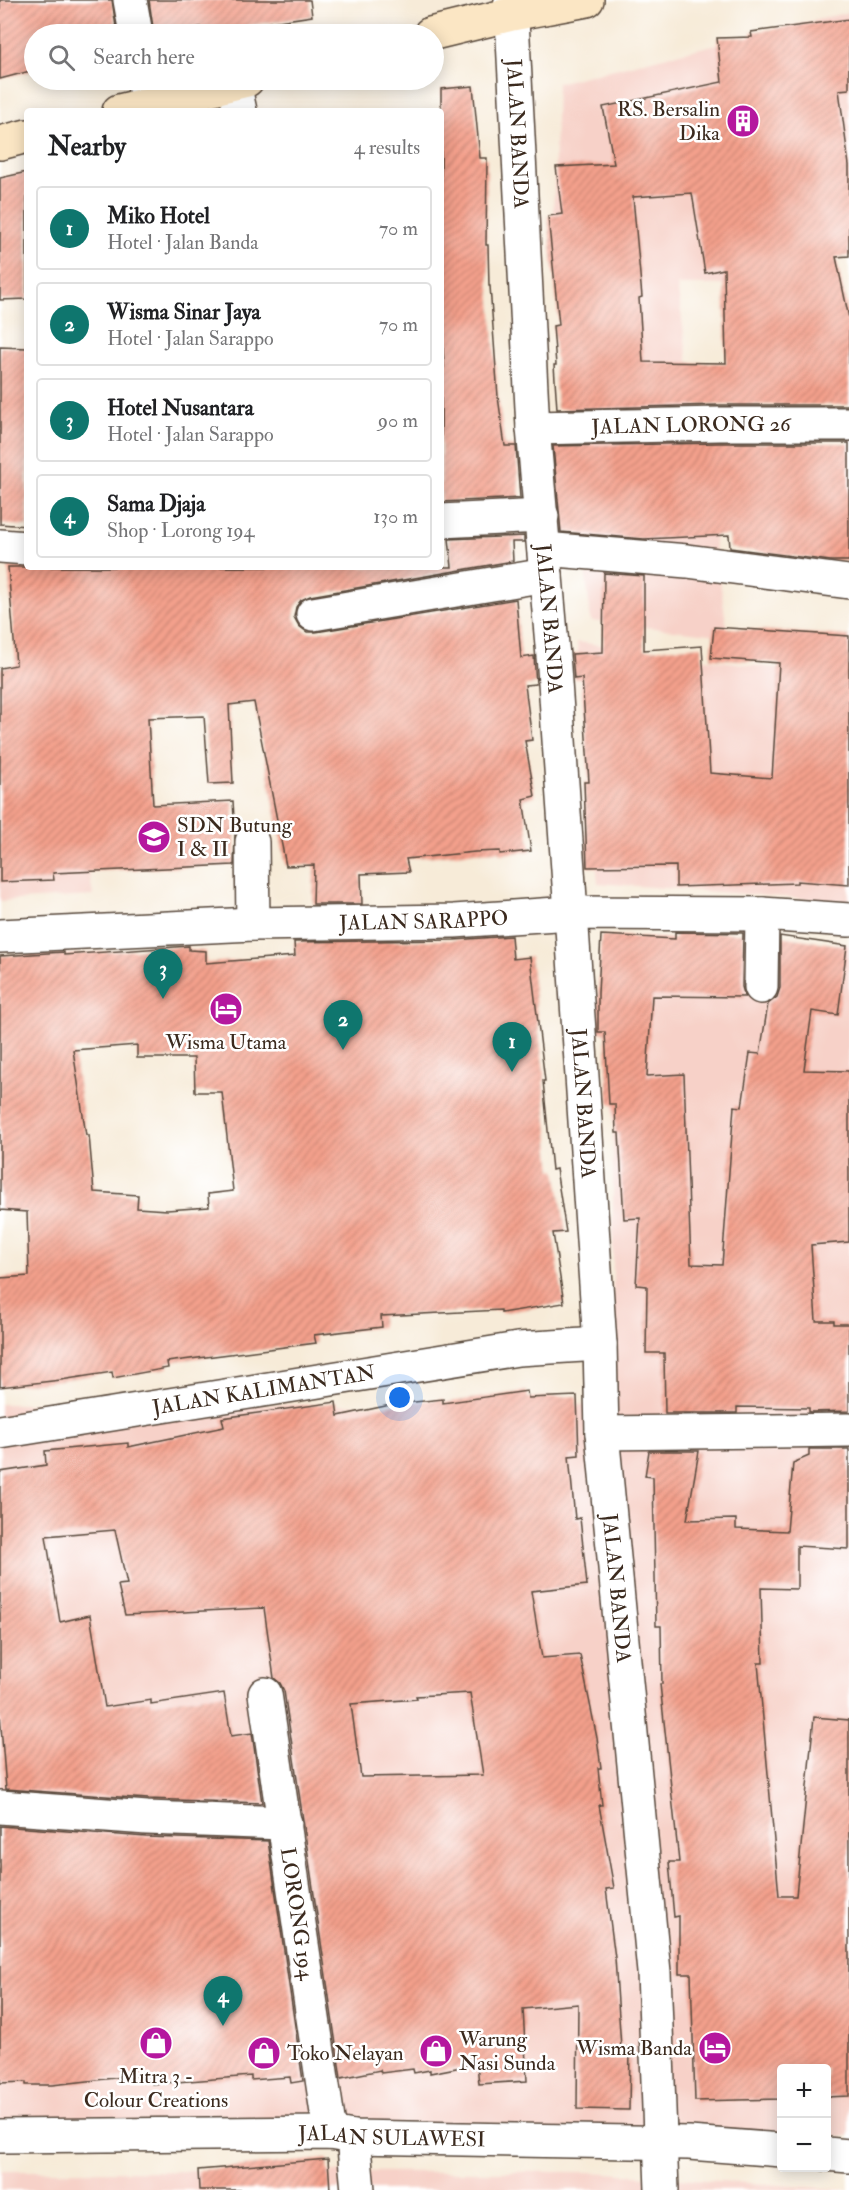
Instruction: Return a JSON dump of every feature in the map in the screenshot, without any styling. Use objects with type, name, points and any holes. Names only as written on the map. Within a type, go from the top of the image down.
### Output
[{"type":"main road","points":[[444,29],[511,7],[587,0]]},
{"type":"main road","points":[[136,98],[240,91]]},
{"type":"main road","points":[[0,143],[24,137]]},
{"type":"street","points":[[130,0],[134,24]]},
{"type":"street","name":"JALAN BANDA","points":[[511,7],[533,428],[542,516],[571,913],[600,1344],[602,1433],[654,1972],[662,2190]]},
{"type":"street","name":"JALAN LORONG 26","points":[[533,428],[849,424]]},
{"type":"street","points":[[444,521],[542,516]]},
{"type":"street","points":[[0,546],[24,548]]},
{"type":"street","points":[[313,614],[545,562],[687,561],[849,582]]},
{"type":"street","points":[[252,842],[253,924]]},
{"type":"street","name":"JALAN SARAPPO","points":[[0,936],[253,924],[454,921],[571,913],[762,914],[849,920]]},
{"type":"street","points":[[760,987],[762,914]]},
{"type":"street","name":"JALAN KALIMANTAN","points":[[0,1432],[518,1349],[600,1344]]},
{"type":"street","points":[[602,1433],[849,1430]]},
{"type":"street","name":"LORONG 194","points":[[265,1694],[285,1823],[342,2135],[358,2190]]},
{"type":"street","points":[[0,1807],[147,1818],[285,1823]]},
{"type":"street","name":"JALAN SULAWESI","points":[[0,2136],[342,2135],[689,2143],[777,2150]]},
{"type":"street","points":[[831,2154],[849,2156]]},
{"type":"shaded area","points":[[849,12],[849,244],[808,252],[810,284],[677,285],[728,636],[591,621],[552,261],[557,83]]},
{"type":"shaded area","points":[[577,642],[849,678],[849,902],[598,883]]},
{"type":"shaded area","points":[[0,773],[75,780],[93,896],[0,901]]},
{"type":"shaded area","points":[[613,944],[849,944],[849,2136],[831,2136],[831,2064],[777,2064],[777,2136],[0,2134],[0,1404],[613,1405]]},
{"type":"shaded area","points":[[0,2171],[591,2172],[849,2190],[0,2190]]},
{"type":"building","points":[[0,0],[112,0],[116,24],[24,24],[24,73],[0,79]]},
{"type":"building","points":[[149,0],[310,0],[312,16],[259,24],[153,24]]},
{"type":"building","points":[[849,19],[849,89],[839,90],[849,165],[849,256],[836,257],[849,318],[849,405],[557,409],[553,326],[559,325],[548,216],[562,214],[556,167],[614,164],[603,107],[722,82],[717,38],[752,37],[751,32]],"holes":[[[692,193],[705,273],[724,269],[726,363],[643,362],[639,298],[642,297],[633,197]]]},
{"type":"building","points":[[473,86],[480,158],[487,158],[486,245],[488,245],[498,397],[505,446],[516,446],[520,498],[444,502],[444,108],[441,108],[441,90]]},
{"type":"building","points":[[24,173],[24,299],[0,300],[0,178]]},
{"type":"building","points":[[0,347],[24,348],[24,526],[0,524]]},
{"type":"building","points":[[849,443],[849,561],[831,561],[730,548],[729,535],[644,539],[561,532],[553,446]]},
{"type":"building","points":[[524,536],[524,542],[512,542],[513,561],[310,596],[301,600],[296,607],[294,617],[299,626],[307,632],[316,632],[516,599],[521,658],[534,656],[536,684],[525,685],[532,740],[525,741],[535,796],[523,799],[531,851],[500,854],[500,851],[475,852],[406,859],[409,872],[361,874],[362,904],[313,904],[314,865],[286,866],[254,702],[229,705],[233,783],[209,784],[204,716],[148,718],[153,805],[233,801],[234,865],[53,873],[54,880],[0,882],[0,668],[16,665],[8,567],[24,567],[24,570],[444,570],[444,567],[452,567],[449,539]]},
{"type":"building","points":[[604,573],[644,576],[644,650],[702,646],[710,773],[772,778],[779,663],[711,658],[714,627],[849,636],[849,885],[797,881],[797,883],[676,887],[676,866],[587,867],[584,782],[589,782],[582,678],[574,679],[572,654],[603,652]]},
{"type":"building","points":[[675,932],[743,933],[742,987],[745,997],[652,996],[647,1076],[684,1074],[691,1264],[722,1265],[734,1106],[742,1107],[750,1053],[760,1054],[768,1004],[777,997],[780,988],[780,936],[847,946],[838,1015],[812,1011],[804,1070],[849,1071],[849,1242],[811,1245],[816,1321],[849,1324],[849,1411],[809,1412],[809,1408],[737,1407],[737,1413],[665,1413],[664,1353],[646,1353],[647,1286],[636,1285],[640,1218],[624,1219],[619,1133],[616,1133],[615,1104],[609,1104],[605,1032],[598,1032],[598,993],[601,935],[675,939]]},
{"type":"building","points":[[511,936],[513,959],[530,957],[545,1081],[543,1081],[552,1170],[556,1169],[566,1232],[553,1233],[564,1303],[501,1313],[501,1310],[381,1316],[382,1327],[314,1335],[316,1343],[167,1362],[168,1368],[113,1378],[112,1372],[0,1387],[0,1278],[29,1276],[27,1212],[0,1210],[0,956],[64,952],[64,955],[189,946],[189,950],[206,951],[206,963],[295,956],[294,942],[454,940]],"holes":[[[137,1045],[137,1058],[194,1058],[195,1092],[222,1092],[233,1191],[208,1194],[209,1207],[167,1210],[137,1208],[138,1195],[94,1192],[89,1135],[86,1135],[73,1050]]]},
{"type":"building","points":[[527,1391],[528,1398],[577,1396],[579,1455],[569,1456],[575,1519],[580,1518],[587,1585],[531,1591],[542,1658],[580,1655],[597,1738],[601,1768],[598,1768],[602,1805],[599,1805],[614,1888],[606,1889],[615,1958],[621,2047],[630,2048],[629,2110],[577,2109],[578,2004],[523,2009],[527,2081],[479,2084],[477,2064],[430,2073],[430,2070],[414,2073],[413,2069],[381,2073],[380,2070],[341,2078],[284,1691],[274,1678],[264,1608],[125,1615],[118,1585],[127,1584],[115,1530],[46,1536],[60,1622],[90,1615],[105,1707],[151,1700],[151,1704],[224,1693],[231,1736],[252,1733],[262,1803],[148,1799],[6,1789],[0,1714],[0,1472],[46,1465],[45,1451],[128,1443],[128,1447],[224,1427],[222,1418],[336,1402],[338,1416],[395,1404],[443,1399],[443,1403]],"holes":[[[470,1693],[483,1775],[361,1777],[351,1704],[417,1699],[416,1696]]]},
{"type":"building","points":[[809,1449],[849,1449],[849,1549],[797,1546],[797,1589],[761,1588],[763,1663],[758,1663],[779,1896],[796,1896],[814,1717],[849,1720],[849,2096],[831,2097],[831,2064],[777,2064],[777,2099],[695,2101],[691,1974],[679,1974],[679,1916],[674,1917],[669,1862],[679,1862],[660,1684],[662,1684],[661,1626],[656,1626],[653,1477],[645,1476],[649,1451],[699,1451],[687,1520],[736,1519],[736,1529],[787,1531],[793,1463],[809,1456]]},
{"type":"building","points":[[0,1826],[146,1837],[268,1841],[303,2081],[291,2083],[290,2077],[251,2080],[251,2076],[152,2084],[150,2074],[52,2085],[26,2085],[26,2082],[0,2083]]},
{"type":"building","points":[[328,2159],[330,2190],[199,2190],[198,2170]]},
{"type":"place","name":"RS. Bersalin Dika","points":[[743,121]]},
{"type":"place","name":"SDN Butung I & II","points":[[154,837]]},
{"type":"place","name":"Hotel Nusantara","points":[[163,999]]},
{"type":"place","name":"Wisma Utama","points":[[226,1009]]},
{"type":"place","name":"Wisma Sinar Jaya","points":[[343,1050]]},
{"type":"place","name":"Miko Hotel","points":[[512,1072]]},
{"type":"place","name":"Sama Djaja","points":[[223,2026]]},
{"type":"place","name":"Mitra 3 - Colour Creations","points":[[156,2043]]},
{"type":"place","name":"Wisma Banda","points":[[715,2048]]},
{"type":"place","name":"Warung Nasi Sunda","points":[[436,2051]]},
{"type":"place","name":"Toko Nelayan","points":[[264,2053]]}]
